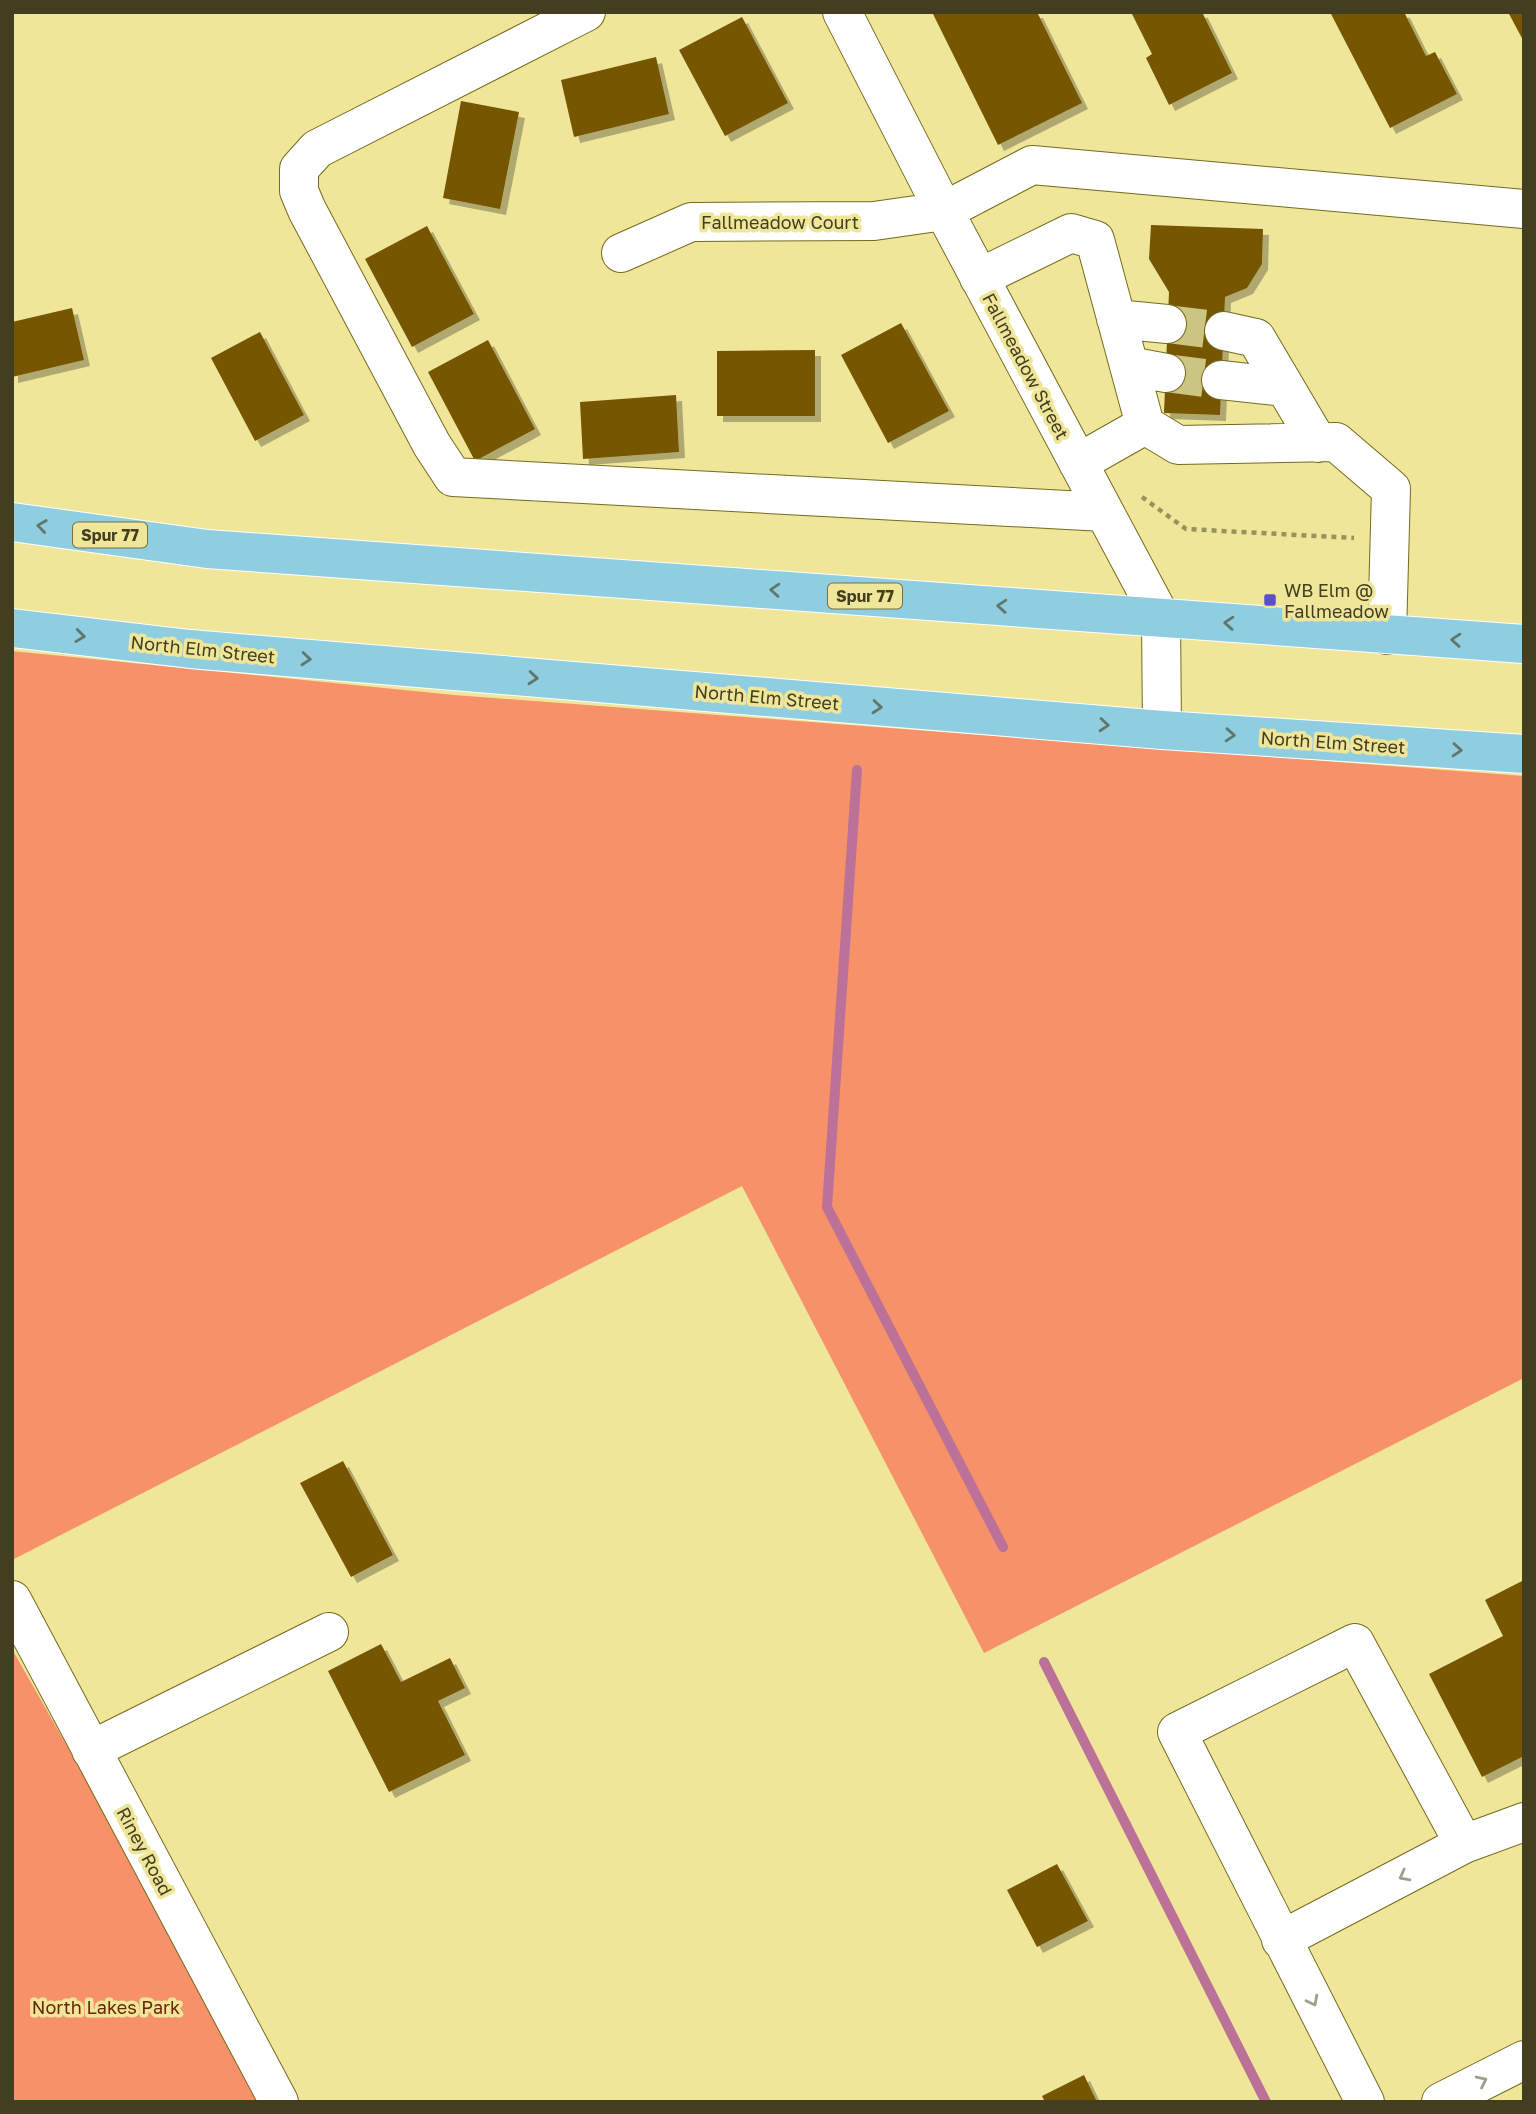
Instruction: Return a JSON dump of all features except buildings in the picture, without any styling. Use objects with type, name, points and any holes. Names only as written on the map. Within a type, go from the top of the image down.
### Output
[{"type":"main road","name":"Spur 77","points":[[12,522],[207,548],[1524,644]]},
{"type":"main road","name":"North Elm Street","points":[[12,628],[204,650],[1162,730],[1524,754]]},
{"type":"street","points":[[586,12],[317,149],[299,169],[299,191],[307,210],[432,445],[453,477],[1104,512]]},
{"type":"street","name":"Fallmeadow Street","points":[[842,12],[979,278],[1161,618],[1162,730]]},
{"type":"street","name":"Fallmeadow Court","points":[[621,253],[691,222],[874,221],[944,211],[1032,164],[1524,209]]},
{"type":"street","points":[[979,278],[1071,233],[1095,240],[1145,425],[1178,445],[1336,442],[1391,489],[1387,635]]},
{"type":"street","points":[[1116,319],[1167,324]]},
{"type":"street","points":[[1224,331],[1256,338],[1318,443]]},
{"type":"street","points":[[1129,366],[1166,373]]},
{"type":"street","points":[[1221,380],[1285,387]]},
{"type":"street","points":[[1078,463],[1145,425]]},
{"type":"street","name":"Riney Road","points":[[12,1600],[279,2102]]},
{"type":"street","points":[[91,1750],[329,1632]]},
{"type":"street","points":[[1365,2102],[1177,1732],[1355,1643],[1464,1844]]},
{"type":"street","points":[[1282,1940],[1464,1844],[1524,1822]]},
{"type":"street","points":[[1441,2102],[1524,2060]]},
{"type":"green space","points":[[12,651],[454,695],[1524,776],[1524,1378],[984,1653],[742,1186],[12,1560]]},
{"type":"green space","name":"North Lakes Park","points":[[12,1649],[269,2102],[12,2102]]},
{"type":"waterway","points":[[857,770],[827,1207],[1003,1547]]},
{"type":"waterway","points":[[1044,1662],[1266,2102]]},
{"type":"tunnel","points":[[1167,324],[1224,331]]},
{"type":"tunnel","points":[[1166,373],[1221,380]]},
{"type":"place","name":"WB Elm @ Fallmeadow","points":[[1270,600]]}]
